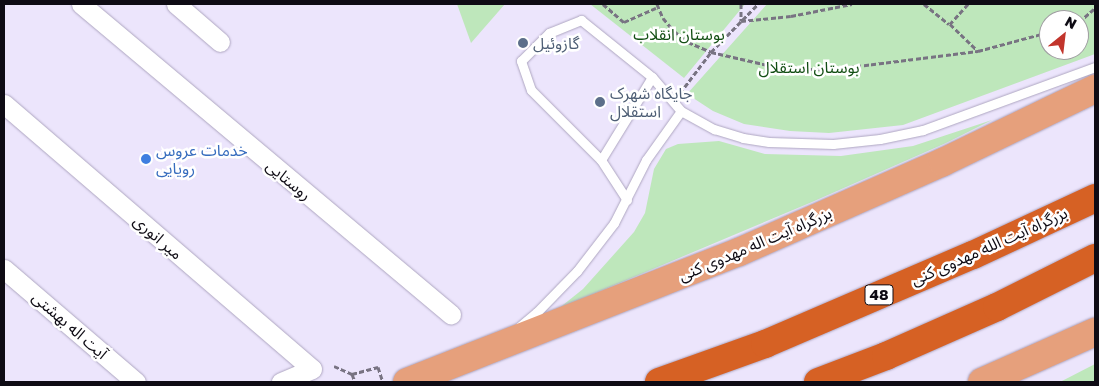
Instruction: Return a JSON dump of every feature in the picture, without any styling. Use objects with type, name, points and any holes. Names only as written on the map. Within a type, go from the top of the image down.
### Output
[{"type":"highway","name":"بزرگراه آیت الله مهدوی کنی","points":[[659,382],[765,344],[973,255],[1095,198]]},
{"type":"highway","points":[[818,382],[886,356],[997,307],[1095,258]]},
{"type":"main road","name":"بزرگراه آیت اله مهدوی کنی","points":[[407,382],[739,252],[943,162],[1095,89]]},
{"type":"main road","points":[[982,382],[1095,332]]},
{"type":"street","name":"روستایی","points":[[81,4],[451,315]]},
{"type":"street","points":[[176,4],[220,42]]},
{"type":"street","name":"میر انوری","points":[[4,104],[312,369],[282,382]]},
{"type":"street","name":"آیت اله بهشتی","points":[[4,269],[136,382]]},
{"type":"lane","points":[[627,200],[602,160],[531,90],[521,61],[549,33],[581,20],[652,76],[681,111],[714,129],[743,138],[769,142],[833,144],[880,139],[923,130],[1095,67]]},
{"type":"lane","points":[[602,160],[652,76]]},
{"type":"lane","points":[[490,351],[537,312],[577,271],[614,223],[646,160],[681,111]]},
{"type":"path","points":[[603,4],[624,22],[657,6],[674,32],[688,42],[711,52],[770,67],[813,70],[978,51],[1039,35]]},
{"type":"path","points":[[741,4],[741,21]]},
{"type":"path","points":[[673,102],[711,52],[758,4]]},
{"type":"path","points":[[741,21],[791,16],[852,4]]},
{"type":"path","points":[[924,4],[950,24],[978,51]]},
{"type":"path","points":[[950,24],[968,4]]},
{"type":"path","points":[[334,366],[352,374],[378,367],[383,382]]},
{"type":"path","points":[[352,374],[355,382]]},
{"type":"green space","points":[[457,4],[505,4],[471,43]]},
{"type":"green space","name":"بوستان انقلاب","points":[[590,4],[745,4],[684,78]]},
{"type":"green space","name":"بوستان استقلال","points":[[767,4],[1095,4],[1095,54],[1089,56],[1089,10],[1039,10],[1039,60],[1079,60],[903,125],[829,133],[790,131],[744,124],[713,111],[687,94]]},
{"type":"green space","points":[[992,120],[946,143],[812,202],[558,309],[583,289],[634,232],[645,213],[654,169],[666,149],[678,144],[719,141],[765,154],[841,156],[913,146]]},
{"type":"green space","points":[[1095,364],[1095,382],[1060,382]]},
{"type":"place","name":"گازوئیل","points":[[523,43]]},
{"type":"place","name":"جایگاه شهرک استقلال","points":[[600,102]]},
{"type":"place","name":"خدمات عروس رویایی","points":[[146,159]]}]
